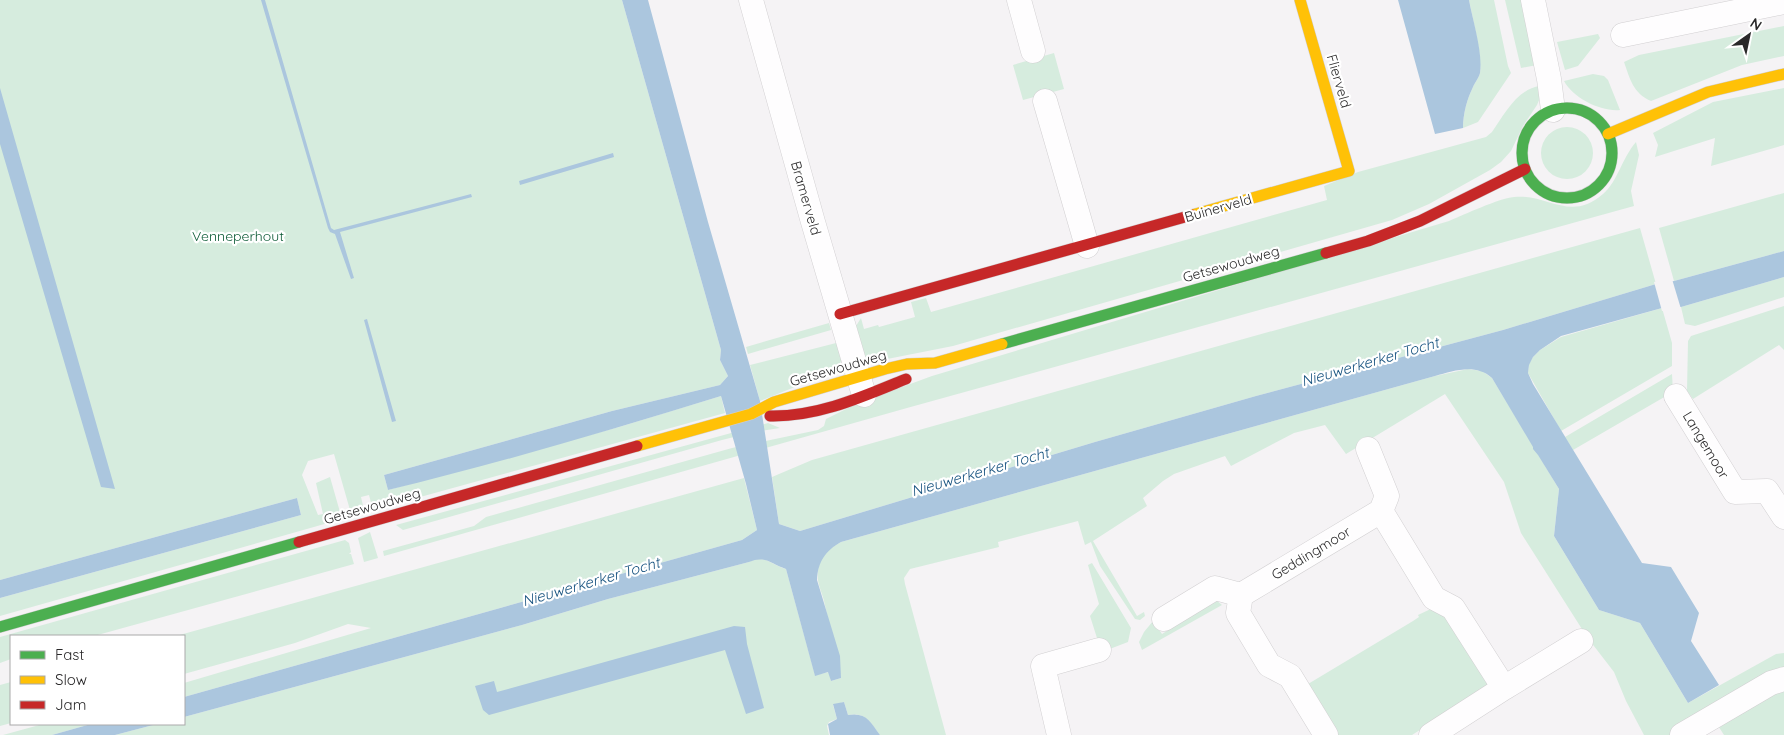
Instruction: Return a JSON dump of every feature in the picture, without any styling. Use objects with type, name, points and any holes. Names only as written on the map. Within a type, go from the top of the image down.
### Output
[{"type":"main road","name":"Flierveld","points":[[1300,0],[1349,171]]},
{"type":"main road","points":[[1608,134],[1708,92],[1784,74]]},
{"type":"main road","points":[[1579,109],[1591,114],[1601,123],[1608,134],[1612,147],[1611,162],[1602,181],[1585,194],[1571,198],[1550,194],[1532,182],[1525,169],[1522,157],[1527,133],[1533,123],[1542,115],[1553,110],[1579,109]]},
{"type":"main road","name":"Getsewoudweg","points":[[751,414],[777,416],[819,410],[861,386],[907,364],[935,363],[1368,240],[1420,220],[1525,169]]},
{"type":"main road","name":"Buinerveld","points":[[840,314],[1349,171]]},
{"type":"main road","name":"Getsewoudweg","points":[[0,627],[751,414],[774,402],[911,377],[935,363]]},
{"type":"street","name":"Bramerveld","points":[[751,0],[861,386]]},
{"type":"street","points":[[1018,0],[1033,51]]},
{"type":"street","points":[[1533,0],[1549,79],[1553,110]]},
{"type":"street","points":[[1624,35],[1784,2]]},
{"type":"street","points":[[1045,101],[1087,246]]},
{"type":"street","name":"Langemoor","points":[[1676,396],[1736,492],[1776,486],[1784,517]]},
{"type":"street","points":[[1368,450],[1387,496],[1380,511],[1434,598],[1453,608],[1504,688]]},
{"type":"street","name":"Geddingmoor","points":[[1241,595],[1380,511]]},
{"type":"street","points":[[1164,619],[1215,588],[1241,595],[1238,613],[1269,665],[1290,676],[1326,735]]},
{"type":"street","points":[[1431,735],[1581,641]]},
{"type":"street","points":[[1059,735],[1043,666],[1099,650]]},
{"type":"street","points":[[1682,735],[1771,683],[1784,679]]},
{"type":"green space","name":"Venneperhout","points":[[0,0],[622,0],[721,350],[720,360],[728,376],[720,385],[612,411],[384,475],[388,490],[619,427],[721,396],[725,413],[373,510],[369,495],[361,497],[365,514],[352,517],[334,454],[308,461],[302,475],[318,515],[323,514],[316,483],[330,477],[342,519],[0,616],[0,598],[301,515],[297,498],[0,580]]},
{"type":"green space","points":[[1469,0],[1494,0],[1511,73],[1478,122],[1463,128],[1467,102],[1480,73],[1478,47]]},
{"type":"green space","points":[[1505,0],[1522,0],[1537,65],[1521,68]]},
{"type":"green space","points":[[1784,26],[1784,56],[1742,65],[1651,101],[1636,90],[1630,80],[1624,62],[1639,55]]},
{"type":"green space","points":[[1598,34],[1600,38],[1578,66],[1565,70],[1557,42]]},
{"type":"green space","points":[[1054,53],[1064,89],[1023,100],[1013,65]]},
{"type":"green space","points":[[1593,74],[1604,76],[1608,80],[1620,110],[1605,109],[1588,103],[1574,93],[1564,81]]},
{"type":"green space","points":[[1540,86],[1540,98],[1537,105],[1523,126],[1511,151],[1501,162],[1429,204],[1392,220],[953,346],[872,362],[863,355],[856,326],[861,318],[864,329],[878,325],[879,327],[915,317],[911,302],[926,298],[931,312],[1327,200],[1324,186],[1358,172],[1486,137],[1492,132],[1518,97],[1532,88]]},
{"type":"green space","points":[[1784,88],[1784,145],[1711,166],[1715,138],[1655,157],[1658,145],[1653,133],[1713,102]]},
{"type":"green space","points":[[1567,127],[1577,129],[1585,135],[1591,143],[1593,153],[1591,163],[1585,171],[1577,177],[1567,179],[1557,177],[1549,171],[1543,163],[1541,153],[1543,143],[1549,135],[1557,129]]},
{"type":"green space","points":[[1636,142],[1639,155],[1631,191],[1634,206],[907,408],[384,556],[383,551],[474,526],[486,517],[732,448],[818,430],[824,426],[826,419],[856,404],[932,376],[1449,221],[1499,201],[1514,197],[1526,197],[1569,207],[1580,206],[1591,202],[1608,189]]},
{"type":"green space","points":[[1784,193],[1784,251],[1674,281],[1659,228]]},
{"type":"green space","points":[[1640,228],[1656,284],[1503,330],[1256,396],[1095,442],[800,531],[779,524],[772,477],[812,460]]},
{"type":"green space","points":[[1784,277],[1784,297],[1695,326],[1685,324],[1681,307]]},
{"type":"green space","points":[[1784,306],[1784,350],[1779,345],[1693,399],[1687,391],[1688,341],[1691,336]]},
{"type":"green space","points":[[1662,308],[1672,343],[1672,366],[1561,431],[1528,373],[1529,364],[1533,357],[1540,350],[1561,337]]},
{"type":"green space","points":[[829,323],[831,330],[748,354],[746,347]]},
{"type":"green space","points":[[840,342],[842,359],[837,370],[760,401],[750,365]]},
{"type":"green space","points":[[1468,369],[1482,371],[1492,378],[1559,489],[1554,536],[1599,610],[1640,623],[1688,703],[1776,654],[1784,653],[1784,735],[1724,735],[1715,721],[1702,735],[1644,735],[1626,701],[1614,672],[1587,637],[1521,533],[1504,482],[1445,394],[1346,454],[1325,425],[1294,433],[1231,466],[1225,456],[1174,474],[1163,481],[1143,498],[1147,506],[1093,541],[1137,616],[1144,612],[1145,616],[1140,620],[1135,619],[1100,566],[1091,542],[1085,545],[1078,521],[998,542],[999,547],[910,569],[904,578],[905,584],[946,735],[880,735],[867,719],[859,715],[848,715],[844,702],[833,705],[837,719],[829,722],[827,726],[829,735],[115,735],[153,725],[185,725],[185,717],[759,559],[764,559],[786,569],[815,675],[829,672],[831,681],[841,678],[824,601],[818,583],[818,575],[820,561],[832,547],[841,542],[1435,376]]},
{"type":"green space","points":[[1672,374],[1673,392],[1573,450],[1565,437]]},
{"type":"green space","points":[[768,423],[780,428],[722,440],[403,530],[396,525]]},
{"type":"green space","points":[[744,478],[757,530],[742,540],[185,697],[185,683],[371,628],[348,624],[295,643],[185,674],[185,635],[180,635]]},
{"type":"green space","points":[[370,532],[378,558],[364,562],[358,538]]},
{"type":"green space","points":[[345,540],[349,543],[351,552],[349,554],[351,554],[354,564],[98,635],[10,635],[10,659],[0,663],[0,637]]},
{"type":"green space","points":[[1092,563],[1131,628],[1128,642],[1107,650],[1097,638],[1090,616],[1099,604],[1088,565]]},
{"type":"green space","points":[[1216,600],[1222,605],[1142,650],[1139,642],[1153,621],[1162,634]]},
{"type":"green space","points":[[1435,607],[1442,608],[1488,683],[1486,688],[1412,735],[1337,735],[1308,684],[1413,621],[1419,617],[1418,615]]},
{"type":"green space","points":[[10,682],[10,723],[0,726],[0,685]]},
{"type":"green space","points":[[39,725],[87,725],[52,735],[3,735]]},
{"type":"water","points":[[261,0],[265,0],[331,228],[334,230],[471,194],[472,197],[340,232],[354,278],[351,279],[335,234],[330,232],[328,228]]},
{"type":"water","points":[[622,0],[648,0],[708,222],[760,401],[779,524],[800,531],[1095,442],[1256,396],[1503,330],[1656,284],[1674,281],[1784,251],[1784,277],[1681,307],[1662,308],[1561,336],[1540,350],[1533,357],[1529,365],[1528,373],[1533,384],[1642,563],[1671,567],[1699,613],[1691,641],[1719,685],[1688,703],[1640,623],[1599,610],[1554,536],[1559,489],[1533,449],[1492,378],[1485,373],[1472,369],[1435,376],[841,542],[823,558],[817,580],[840,656],[841,678],[831,681],[828,672],[815,676],[786,569],[759,559],[185,717],[185,697],[742,540],[757,530],[721,396],[555,446],[388,490],[384,475],[612,411],[720,385],[728,376],[720,360],[721,350]]},
{"type":"water","points":[[1398,0],[1469,0],[1481,65],[1466,107],[1463,128],[1435,134]]},
{"type":"water","points":[[0,88],[115,489],[101,487],[0,144]]},
{"type":"water","points":[[613,153],[614,157],[520,185],[519,181]]},
{"type":"water","points":[[367,319],[396,421],[392,422],[364,320]]},
{"type":"water","points":[[297,498],[301,515],[0,598],[0,580]]},
{"type":"water","points":[[734,626],[745,627],[747,644],[764,708],[746,714],[725,650],[489,715],[483,710],[475,686],[494,681],[497,692]]},
{"type":"water","points":[[844,702],[848,715],[863,716],[880,735],[830,735],[828,724],[837,719],[833,704]]},
{"type":"water","points":[[87,725],[153,725],[115,735],[52,735]]},
{"type":"pier","points":[[1672,279],[1681,309],[1662,311],[1654,282]]},
{"type":"traffic: fast","points":[[1567,108],[1584,112],[1599,121],[1608,136],[1612,153],[1608,170],[1599,185],[1584,194],[1567,198],[1550,194],[1535,185],[1526,170],[1522,153],[1526,136],[1535,121],[1550,112],[1567,108]]},
{"type":"traffic: fast","points":[[1002,344],[1326,253]]},
{"type":"traffic: fast","points":[[0,627],[299,542]]},
{"type":"traffic: slow","points":[[1192,215],[1349,171],[1300,0]]},
{"type":"traffic: slow","points":[[1608,134],[1708,92],[1784,74]]},
{"type":"traffic: slow","points":[[637,446],[751,414],[774,402],[885,369],[907,364],[935,363],[1002,344]]},
{"type":"traffic: jam","points":[[1326,253],[1368,241],[1420,221],[1525,169]]},
{"type":"traffic: jam","points":[[840,314],[1192,215]]},
{"type":"traffic: jam","points":[[770,416],[805,413],[840,405],[906,379]]},
{"type":"traffic: jam","points":[[299,542],[637,446]]},
{"type":"water label","name":"Nieuwerkerker Tocht","points":[[1370,362]]},
{"type":"water label","name":"Nieuwerkerker Tocht","points":[[980,472]]},
{"type":"water label","name":"Nieuwerkerker Tocht","points":[[591,582]]}]
